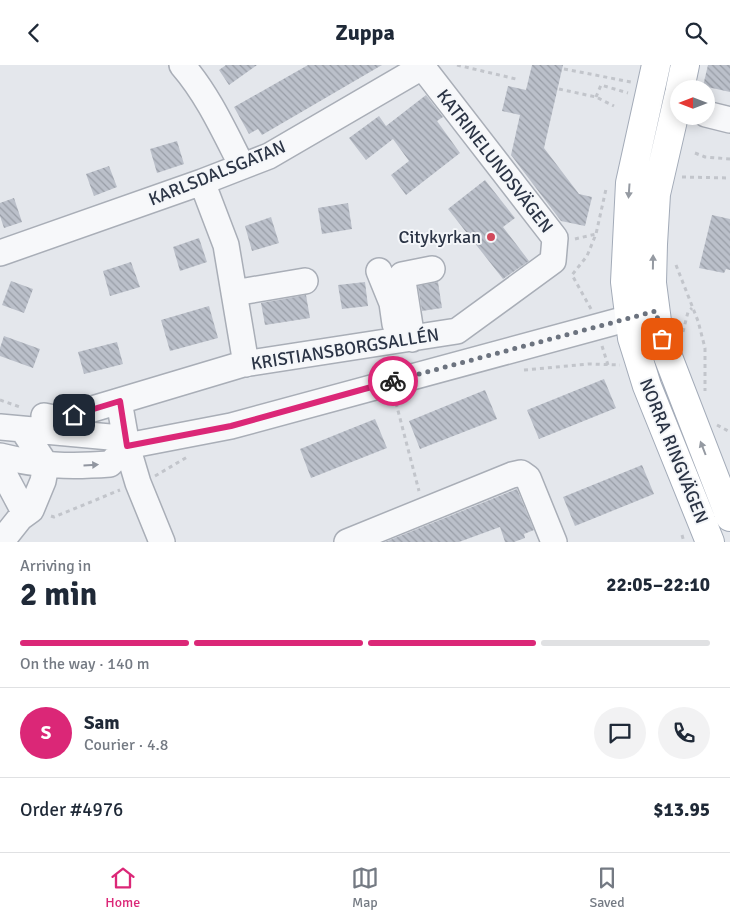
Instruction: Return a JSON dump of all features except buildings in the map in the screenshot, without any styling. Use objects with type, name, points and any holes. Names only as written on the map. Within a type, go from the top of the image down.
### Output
[{"type":"main road","name":"NORRA RINGVÄGEN","points":[[682,80],[685,65]]},
{"type":"main road","name":"NORRA RINGVÄGEN","points":[[645,69],[634,94],[625,282],[629,317],[632,338],[647,386],[710,542]]},
{"type":"main road","name":"NORRA RINGVÄGEN","points":[[672,125],[656,194],[652,283],[658,329],[730,517]]},
{"type":"street","points":[[182,65],[195,80],[242,166]]},
{"type":"street","name":"KARLSDALSGATAN","points":[[0,253],[202,182],[269,155],[422,66]]},
{"type":"street","name":"KATRINELUNDSVÄGEN","points":[[422,66],[555,238],[553,261]]},
{"type":"street","points":[[634,94],[670,98]]},
{"type":"street","points":[[715,116],[730,120]]},
{"type":"street","points":[[202,182],[226,245],[246,364]]},
{"type":"street","name":"KRISTIANSBORGSALLÉN","points":[[0,456],[33,440],[59,419],[246,364],[457,331],[553,261]]},
{"type":"street","points":[[405,340],[402,275],[432,269]]},
{"type":"street","points":[[379,271],[405,340]]},
{"type":"street","points":[[234,293],[304,281]]},
{"type":"street","name":"KRISTIANSBORGSALLÉN","points":[[33,440],[72,466],[110,464],[127,446],[231,426],[656,311]]},
{"type":"street","points":[[120,401],[127,446],[138,483],[162,542]]},
{"type":"street","name":"KRISTIANSBORGSALLÉN","points":[[33,440],[110,437],[127,446]]},
{"type":"street","points":[[0,542],[24,511],[33,440]]},
{"type":"street","points":[[0,469],[24,511]]},
{"type":"street","points":[[348,542],[423,510],[521,473],[528,478],[554,542]]},
{"type":"path","points":[[457,65],[516,79]]},
{"type":"path","points":[[564,69],[634,94]]},
{"type":"path","points":[[634,94],[645,69]]},
{"type":"path","points":[[596,97],[601,85],[634,94]]},
{"type":"path","points":[[559,89],[596,97],[614,106]]},
{"type":"path","points":[[695,153],[705,157],[730,159]]},
{"type":"path","points":[[678,177],[730,178]]},
{"type":"path","points":[[607,187],[596,234],[587,256],[572,275],[590,306],[608,365],[617,366]]},
{"type":"path","points":[[675,259],[676,267],[698,321],[705,348],[704,375]]},
{"type":"path","points":[[683,335],[688,312],[692,308]]},
{"type":"path","points":[[396,402],[423,510]]},
{"type":"path","points":[[715,424],[730,432]]},
{"type":"path","points":[[24,511],[54,517],[138,483]]},
{"type":"way so far","points":[[393,381],[656,311],[658,329],[662,339]]},
{"type":"place","name":"Citykyrkan","points":[[491,237]]},
{"type":"route","points":[[74,415],[120,401],[127,446],[231,426],[393,381]]}]
